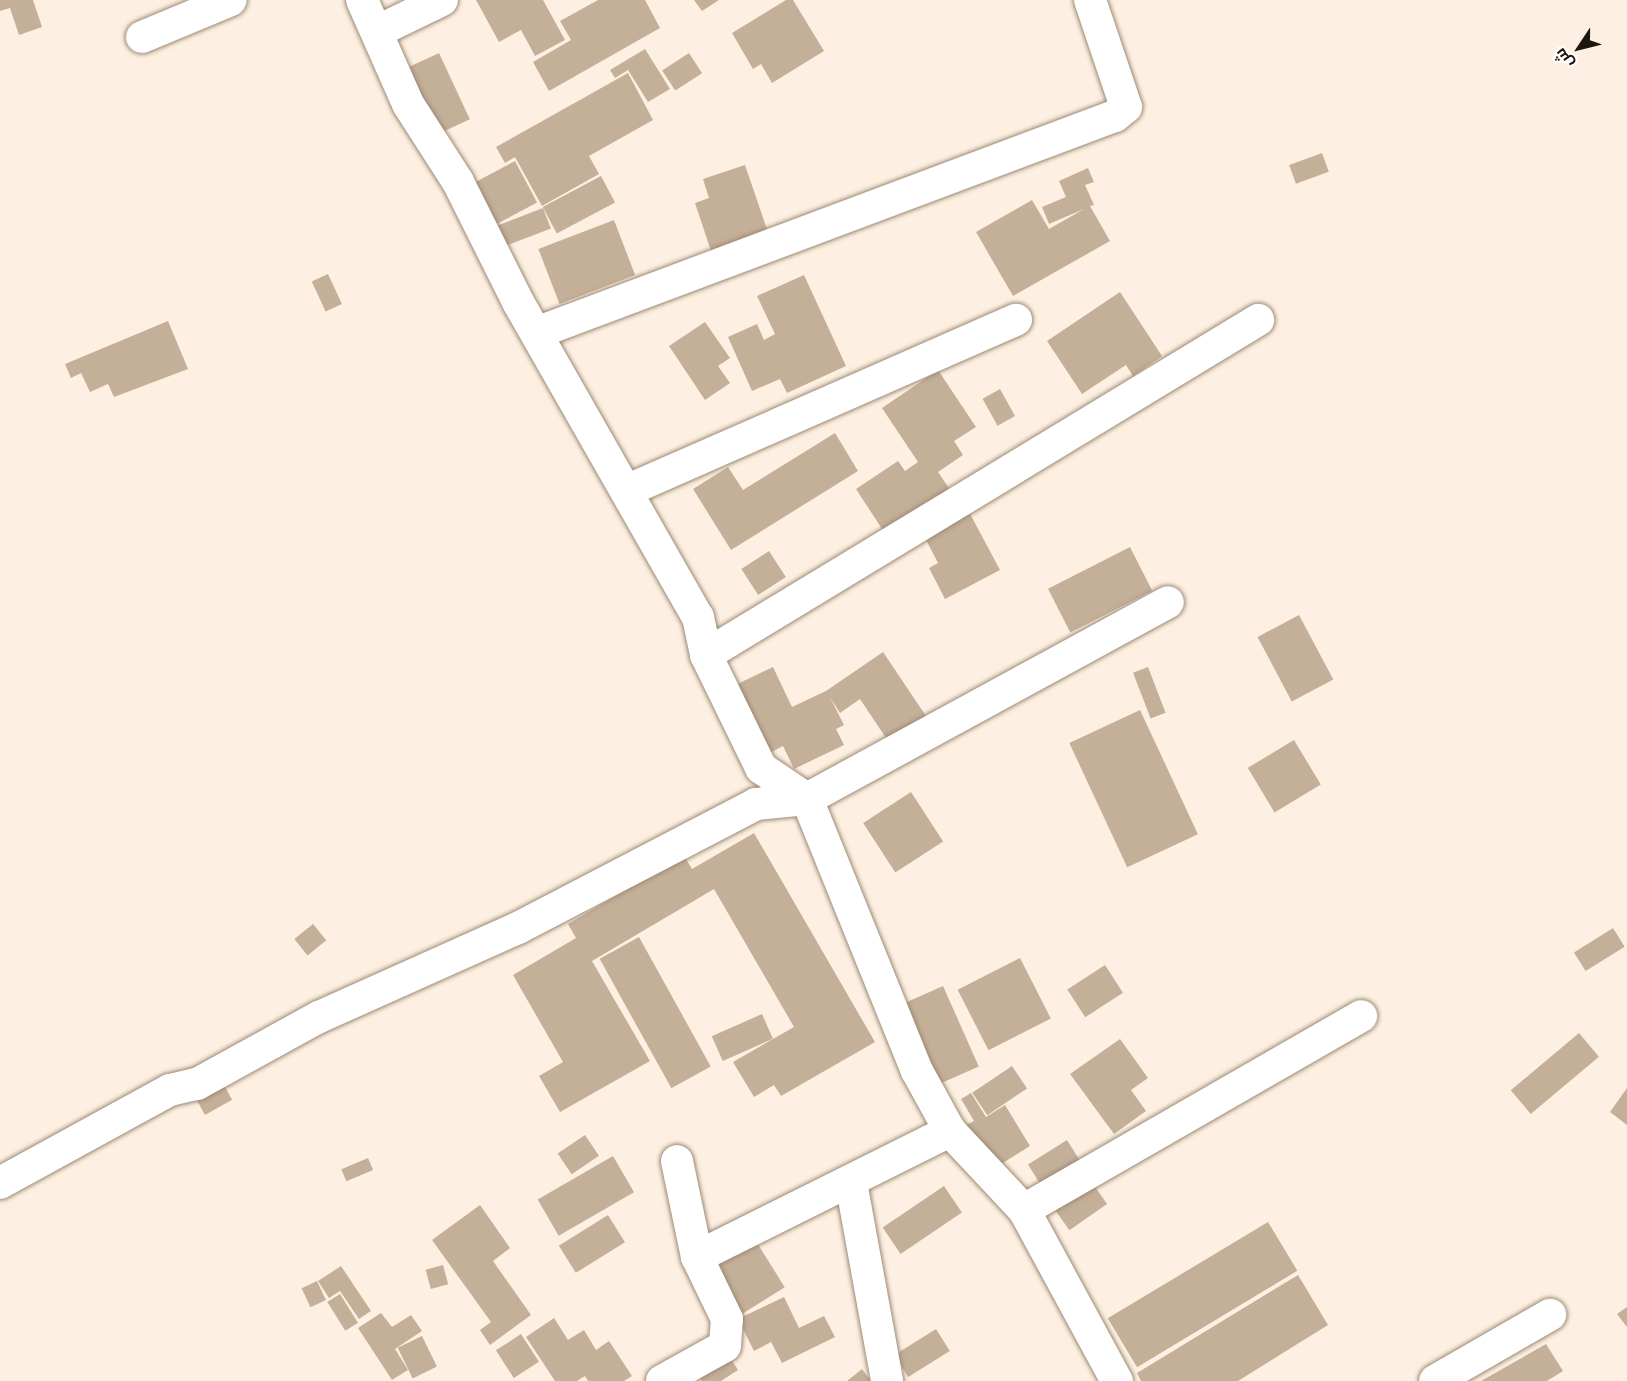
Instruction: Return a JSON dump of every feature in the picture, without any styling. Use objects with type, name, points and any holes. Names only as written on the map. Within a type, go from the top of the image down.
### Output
[{"type":"street","points":[[142,38],[231,0]]},
{"type":"street","points":[[362,0],[378,31],[408,104],[458,182],[536,333],[698,617],[706,655],[761,768],[807,799],[917,1071],[950,1131],[1024,1210],[1117,1381]]},
{"type":"street","points":[[378,31],[442,0]]},
{"type":"street","points":[[536,333],[1115,116],[1126,107],[1090,0]]},
{"type":"street","points":[[626,491],[1016,320]]},
{"type":"street","points":[[706,655],[1258,320]]},
{"type":"street","points":[[0,1183],[170,1090],[197,1084],[319,1017],[518,928],[756,804],[807,799],[1168,602]]},
{"type":"street","points":[[1024,1210],[1361,1016]]},
{"type":"street","points":[[698,1257],[950,1131]]},
{"type":"street","points":[[662,1381],[725,1346],[726,1319],[698,1257],[677,1161]]},
{"type":"street","points":[[851,1182],[887,1381]]},
{"type":"street","points":[[1435,1381],[1550,1315]]},
{"type":"building","points":[[0,0],[33,0],[42,27],[19,35],[10,8],[0,11]]},
{"type":"building","points":[[476,0],[543,0],[565,40],[535,56],[521,30],[499,42]]},
{"type":"building","points":[[598,0],[645,0],[660,28],[549,91],[533,62],[571,40],[560,21]]},
{"type":"building","points":[[694,0],[719,0],[702,11]]},
{"type":"building","points":[[786,0],[793,0],[824,51],[772,83],[761,64],[753,69],[732,33]]},
{"type":"building","points":[[645,49],[670,89],[648,102],[628,70],[615,78],[610,70]]},
{"type":"building","points":[[439,53],[470,119],[433,136],[402,70]]},
{"type":"building","points":[[689,53],[702,73],[675,91],[662,70]]},
{"type":"building","points":[[628,73],[653,120],[589,156],[599,174],[542,206],[515,157],[505,163],[496,147]]},
{"type":"building","points":[[1322,153],[1329,172],[1296,184],[1289,165]]},
{"type":"building","points":[[515,161],[537,202],[489,228],[466,187]]},
{"type":"building","points":[[745,165],[771,241],[714,260],[695,203],[709,198],[703,179]]},
{"type":"building","points":[[1088,168],[1094,182],[1085,185],[1094,205],[1090,206],[1110,241],[1013,296],[976,232],[1032,200],[1049,229],[1084,209],[1049,224],[1042,207],[1066,197],[1059,181]]},
{"type":"building","points":[[601,176],[615,202],[557,233],[543,207]]},
{"type":"building","points":[[543,208],[551,229],[497,249],[489,229]]},
{"type":"building","points":[[614,220],[635,275],[560,304],[538,249]]},
{"type":"building","points":[[328,274],[342,304],[326,312],[312,282]]},
{"type":"building","points":[[804,275],[846,366],[787,393],[780,379],[752,391],[728,337],[757,324],[764,340],[775,334],[757,296]]},
{"type":"building","points":[[1120,292],[1162,356],[1133,376],[1126,365],[1082,394],[1047,341]]},
{"type":"building","points":[[168,321],[188,369],[114,397],[108,384],[90,392],[81,373],[71,378],[65,364]]},
{"type":"building","points":[[705,322],[730,358],[718,366],[730,383],[705,400],[669,346]]},
{"type":"building","points":[[938,370],[976,427],[954,441],[963,455],[938,472],[951,491],[886,535],[856,489],[898,461],[905,471],[918,462],[882,408]]},
{"type":"building","points":[[1000,389],[1015,416],[998,426],[983,399]]},
{"type":"building","points":[[835,433],[858,471],[731,550],[693,489],[728,467],[743,490]]},
{"type":"building","points":[[968,510],[1000,570],[945,599],[929,568],[938,563],[923,534]]},
{"type":"building","points":[[1130,547],[1152,591],[1070,632],[1048,589]]},
{"type":"building","points":[[769,551],[786,577],[758,595],[741,569]]},
{"type":"building","points":[[1299,615],[1333,679],[1292,702],[1258,637]]},
{"type":"building","points":[[883,652],[926,716],[888,741],[860,699],[840,713],[830,697],[844,725],[836,729],[844,745],[794,769],[783,746],[764,756],[731,687],[773,667],[792,707],[826,691]]},
{"type":"building","points":[[1148,667],[1166,713],[1151,718],[1133,673]]},
{"type":"building","points":[[1140,710],[1198,834],[1127,867],[1069,743]]},
{"type":"building","points":[[1294,740],[1321,785],[1274,812],[1248,768]]},
{"type":"building","points":[[911,792],[943,841],[895,873],[863,823]]},
{"type":"building","points":[[754,833],[875,1042],[781,1096],[774,1085],[754,1097],[733,1062],[794,1027],[714,889],[592,961],[650,1061],[560,1112],[539,1076],[563,1062],[513,975],[576,938],[568,924],[684,856],[692,869]]},
{"type":"building","points":[[313,924],[326,940],[308,955],[294,939]]},
{"type":"building","points":[[1613,928],[1625,947],[1586,971],[1574,952]]},
{"type":"building","points":[[639,937],[711,1066],[671,1088],[600,959]]},
{"type":"building","points":[[1020,958],[1051,1019],[989,1050],[958,990]]},
{"type":"building","points":[[1105,965],[1123,993],[1085,1017],[1067,990]]},
{"type":"building","points":[[943,986],[979,1066],[938,1085],[902,1004]]},
{"type":"building","points":[[762,1014],[773,1039],[723,1061],[712,1036]]},
{"type":"building","points":[[1579,1033],[1599,1057],[1531,1114],[1511,1090]]},
{"type":"building","points":[[1120,1039],[1148,1078],[1131,1090],[1146,1111],[1114,1134],[1070,1074]]},
{"type":"building","points":[[1012,1066],[1027,1088],[987,1115],[972,1093]]},
{"type":"building","points":[[220,1078],[232,1100],[205,1115],[193,1093]]},
{"type":"building","points":[[1627,1088],[1627,1125],[1610,1112]]},
{"type":"building","points":[[971,1093],[986,1117],[1005,1105],[1030,1146],[990,1171],[963,1127],[974,1121],[961,1099]]},
{"type":"building","points":[[585,1135],[599,1156],[572,1174],[558,1153]]},
{"type":"building","points":[[1067,1140],[1080,1161],[1041,1186],[1028,1164]]},
{"type":"building","points":[[613,1156],[634,1192],[559,1236],[538,1200]]},
{"type":"building","points":[[368,1158],[373,1170],[346,1181],[341,1169]]},
{"type":"building","points":[[1091,1181],[1107,1204],[1069,1230],[1053,1207]]},
{"type":"building","points":[[944,1186],[962,1213],[901,1254],[883,1227]]},
{"type":"building","points":[[480,1205],[510,1248],[493,1261],[531,1315],[490,1345],[480,1330],[491,1322],[432,1240]]},
{"type":"building","points":[[608,1215],[625,1242],[576,1273],[559,1246]]},
{"type":"building","points":[[1268,1222],[1297,1271],[1137,1367],[1108,1318]]},
{"type":"building","points":[[754,1238],[785,1287],[741,1315],[710,1266]]},
{"type":"building","points":[[443,1265],[448,1284],[431,1289],[426,1270]]},
{"type":"building","points":[[341,1266],[371,1311],[359,1319],[340,1291],[329,1298],[318,1281]]},
{"type":"building","points":[[1298,1275],[1328,1325],[1238,1381],[1141,1381],[1137,1373]]},
{"type":"building","points":[[317,1281],[326,1300],[310,1307],[302,1288]]},
{"type":"building","points":[[340,1294],[358,1323],[345,1331],[327,1302]]},
{"type":"building","points":[[784,1297],[799,1328],[824,1316],[835,1337],[782,1363],[771,1342],[754,1351],[738,1319]]},
{"type":"building","points":[[1627,1307],[1627,1327],[1617,1314]]},
{"type":"building","points":[[381,1313],[392,1327],[411,1315],[422,1331],[395,1349],[408,1370],[392,1380],[358,1328]]},
{"type":"building","points":[[554,1318],[568,1340],[584,1330],[596,1350],[609,1341],[632,1376],[624,1381],[588,1381],[585,1376],[577,1381],[555,1381],[526,1337]]},
{"type":"building","points":[[936,1329],[950,1351],[908,1377],[894,1355]]},
{"type":"building","points":[[521,1334],[539,1362],[514,1378],[496,1350]]},
{"type":"building","points":[[422,1336],[437,1367],[413,1378],[398,1348]]},
{"type":"building","points":[[1546,1344],[1563,1371],[1547,1381],[1481,1381]]},
{"type":"building","points":[[729,1356],[738,1370],[721,1381],[702,1381],[699,1376]]},
{"type":"building","points":[[862,1369],[871,1381],[847,1381]]}]
